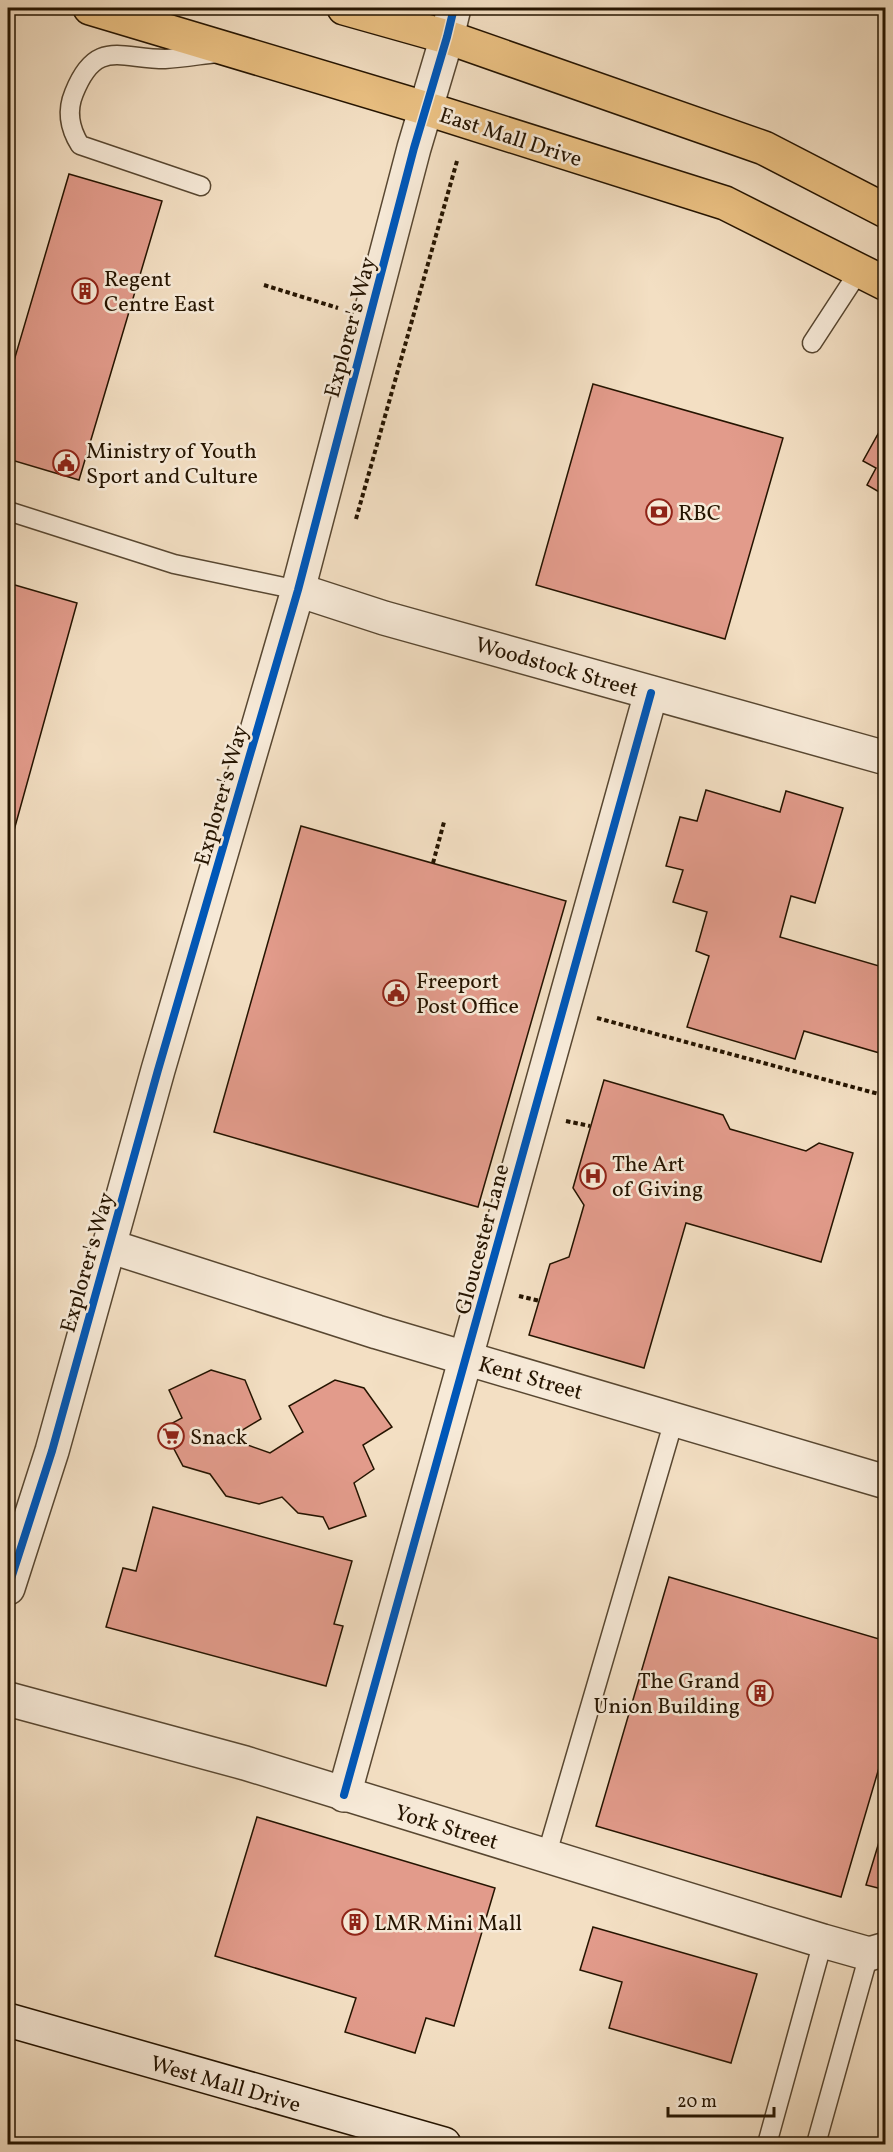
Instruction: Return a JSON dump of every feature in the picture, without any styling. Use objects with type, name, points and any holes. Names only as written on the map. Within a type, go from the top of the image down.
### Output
[{"type":"main road","name":"East Mall Drive","points":[[90,8],[426,109],[725,203],[872,278]]},
{"type":"main road","points":[[344,8],[451,22],[764,148],[885,211]]},
{"type":"street","name":"Explorer's Way","points":[[9,1580],[52,1451],[298,590],[451,22]]},
{"type":"street","name":"Woodstock Street","points":[[298,590],[384,618],[885,758]]},
{"type":"street","name":"Gloucester Lane","points":[[344,1795],[651,693]]},
{"type":"street","name":"Kent Street","points":[[109,1246],[467,1359],[885,1482]]},
{"type":"street","name":"York Street","points":[[8,1699],[244,1763],[823,1941],[877,1951]]},
{"type":"street","name":"West Mall Drive","points":[[8,2020],[444,2145]]},
{"type":"lane","points":[[201,186],[80,145],[70,129],[71,100],[81,76],[92,62],[118,53],[165,59],[233,51]]},
{"type":"lane","points":[[812,343],[872,278]]},
{"type":"lane","points":[[8,511],[174,564],[298,590]]},
{"type":"lane","points":[[546,1857],[674,1420]]},
{"type":"lane","points":[[769,2144],[823,1941]]},
{"type":"lane","points":[[816,2145],[877,1951]]},
{"type":"path","points":[[355,522],[457,161]]},
{"type":"path","points":[[264,285],[370,317]]},
{"type":"path","points":[[433,863],[444,822]]},
{"type":"path","points":[[562,1008],[885,1096]]},
{"type":"building","name":"Regent Centre East","points":[[69,174],[162,201],[79,480],[8,459],[8,381]]},
{"type":"building","name":"RBC","points":[[593,384],[783,438],[725,639],[536,585]]},
{"type":"building","points":[[883,425],[886,426],[886,496],[867,485],[876,468],[863,461]]},
{"type":"building","points":[[886,504],[886,520],[879,516]]},
{"type":"building","points":[[8,583],[77,603],[8,852]]},
{"type":"building","points":[[706,790],[780,812],[786,791],[843,808],[815,903],[791,896],[780,937],[886,968],[886,1045],[883,1054],[804,1031],[795,1059],[687,1027],[709,956],[696,951],[707,912],[673,902],[683,870],[666,866],[680,817],[697,821]]},
{"type":"building","name":"Freeport Post Office","points":[[301,826],[566,901],[478,1207],[214,1132]]},
{"type":"building","points":[[604,1080],[723,1115],[730,1129],[806,1151],[819,1143],[853,1153],[821,1262],[686,1223],[644,1368],[529,1335],[550,1264],[569,1257],[584,1205],[573,1188]]},
{"type":"building","points":[[211,1370],[245,1380],[261,1419],[239,1432],[242,1443],[270,1453],[303,1432],[289,1406],[335,1380],[364,1388],[392,1427],[363,1445],[374,1469],[354,1483],[366,1516],[329,1529],[323,1517],[298,1513],[282,1497],[259,1504],[226,1496],[210,1474],[183,1466],[163,1428],[182,1418],[169,1390]]},
{"type":"building","points":[[153,1507],[352,1561],[334,1624],[343,1626],[326,1686],[106,1627],[123,1568],[136,1571]]},
{"type":"building","name":"The Grand Union Building","points":[[669,1577],[886,1641],[886,1744],[841,1897],[596,1826]]},
{"type":"building","name":"LMR Mini Mall","points":[[257,1817],[495,1888],[454,2026],[426,2018],[415,2053],[345,2032],[356,1998],[215,1956]]},
{"type":"building","points":[[886,1819],[886,1890],[866,1885]]},
{"type":"building","points":[[593,1927],[757,1974],[731,2063],[609,2028],[622,1982],[580,1970]]},
{"type":"cycle path","points":[[8,1588],[52,1451],[158,1070],[298,590],[414,148],[454,8]]},
{"type":"cycle path","points":[[344,1795],[651,693]]},
{"type":"place","name":"Regent Centre East","points":[[85,291]]},
{"type":"place","name":"Ministry of Youth Sport and Culture","points":[[66,463]]},
{"type":"place","name":"RBC","points":[[659,512]]},
{"type":"place","name":"Freeport Post Office","points":[[396,993]]},
{"type":"place","name":"The Art of Giving","points":[[593,1176]]},
{"type":"place","name":"Snack","points":[[171,1436]]},
{"type":"place","name":"The Grand Union Building","points":[[760,1693]]},
{"type":"place","name":"LMR Mini Mall","points":[[355,1922]]}]
